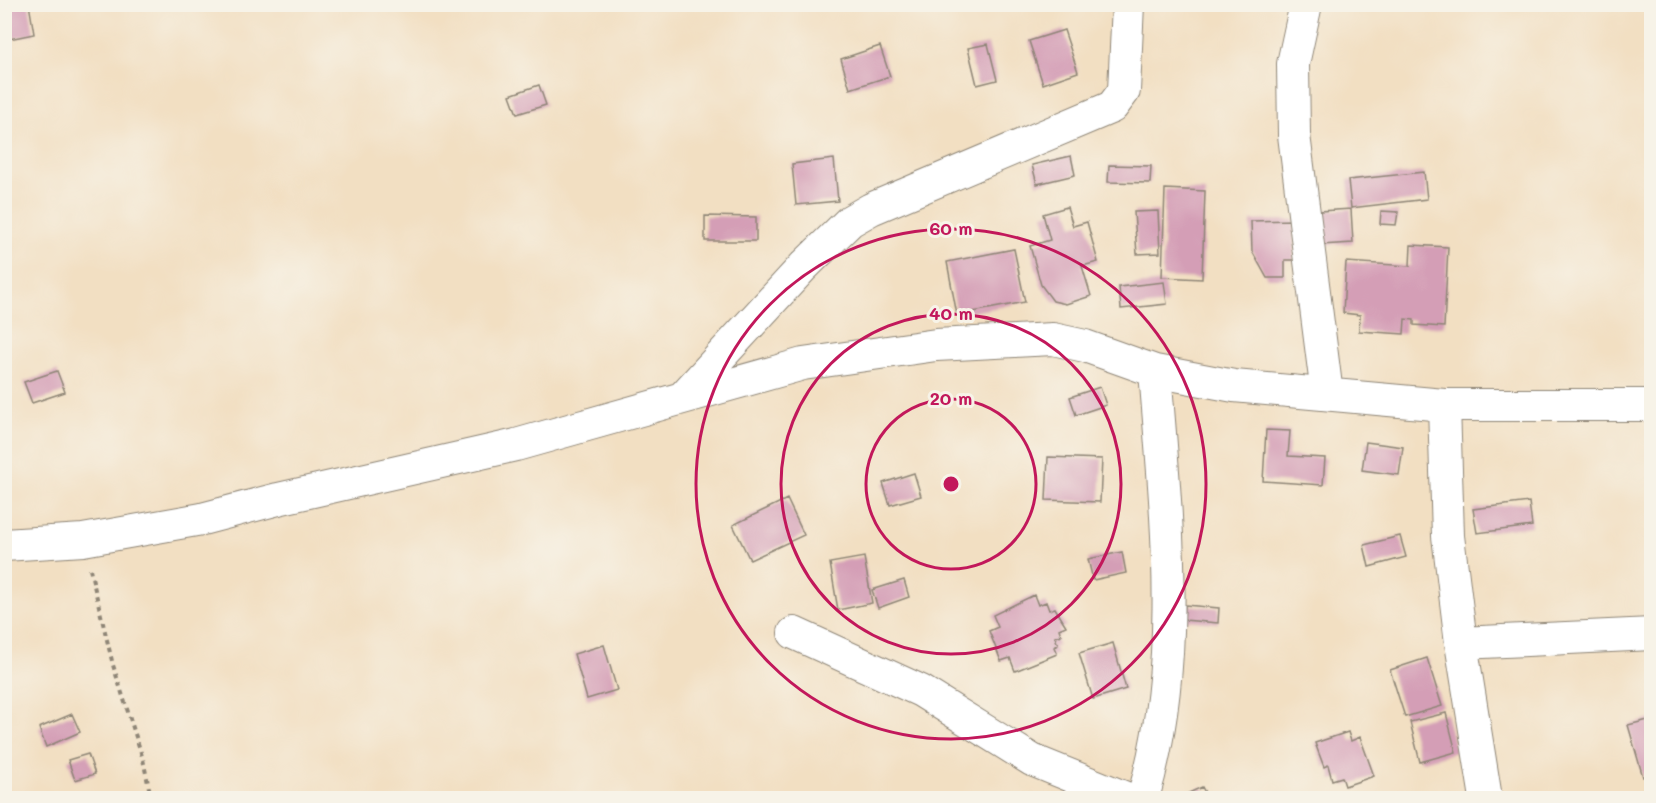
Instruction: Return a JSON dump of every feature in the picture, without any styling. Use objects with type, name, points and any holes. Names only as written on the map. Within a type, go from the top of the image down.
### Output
[{"type":"street","points":[[683,397],[803,267],[850,221],[871,208],[1112,107],[1124,91],[1128,4]]},
{"type":"street","points":[[1306,4],[1293,63],[1294,135],[1326,394]]},
{"type":"street","points":[[4,545],[83,540],[202,519],[278,499],[516,446],[803,364],[936,345],[1053,339],[1085,346],[1155,371],[1234,386],[1444,405],[1652,405]]},
{"type":"street","points":[[1143,798],[1161,727],[1167,664],[1167,522],[1155,371]]},
{"type":"street","points":[[1444,405],[1448,536],[1461,643],[1486,798]]},
{"type":"street","points":[[794,633],[921,691],[1032,760],[1126,798]]},
{"type":"street","points":[[1461,643],[1652,634]]},
{"type":"path","points":[[83,540],[113,665],[143,759],[151,798]]},
{"type":"building","points":[[4,4],[29,4],[34,34],[4,40]]},
{"type":"building","points":[[1064,30],[1078,72],[1043,84],[1029,41]]},
{"type":"building","points":[[988,44],[997,80],[977,85],[968,48]]},
{"type":"building","points":[[880,46],[890,76],[850,89],[841,59]]},
{"type":"building","points":[[539,85],[546,105],[517,114],[510,95]]},
{"type":"building","points":[[1071,156],[1075,175],[1037,184],[1032,165]]},
{"type":"building","points":[[834,159],[838,201],[796,205],[792,164]]},
{"type":"building","points":[[1109,165],[1151,166],[1150,183],[1108,182]]},
{"type":"building","points":[[1424,172],[1427,199],[1351,208],[1348,180]]},
{"type":"building","points":[[1165,189],[1205,191],[1202,279],[1162,277]]},
{"type":"building","points":[[1067,207],[1073,226],[1087,222],[1098,262],[1082,266],[1091,296],[1066,304],[1053,301],[1041,285],[1030,246],[1050,240],[1043,214]]},
{"type":"building","points":[[1351,209],[1353,243],[1321,245],[1320,211]]},
{"type":"building","points":[[1158,211],[1160,253],[1137,254],[1134,212]]},
{"type":"building","points":[[1381,211],[1398,212],[1396,225],[1380,224]]},
{"type":"building","points":[[705,216],[756,217],[756,241],[705,241]]},
{"type":"building","points":[[1294,220],[1294,260],[1285,260],[1285,278],[1267,278],[1252,251],[1251,221]]},
{"type":"building","points":[[1411,245],[1448,247],[1444,327],[1414,325],[1414,320],[1405,319],[1404,334],[1359,331],[1360,315],[1343,313],[1346,262],[1410,266]]},
{"type":"building","points":[[1014,249],[1025,302],[957,315],[947,262]]},
{"type":"building","points":[[1164,282],[1167,304],[1121,309],[1119,287]]},
{"type":"building","points":[[57,371],[65,392],[32,403],[24,382]]},
{"type":"building","points":[[1100,387],[1106,405],[1076,415],[1070,397]]},
{"type":"building","points":[[1266,430],[1290,431],[1288,456],[1325,458],[1323,485],[1263,481]]},
{"type":"building","points":[[1366,442],[1403,447],[1399,475],[1362,470]]},
{"type":"building","points":[[1048,457],[1102,459],[1100,502],[1046,500]]},
{"type":"building","points":[[914,473],[921,496],[890,505],[883,483]]},
{"type":"building","points":[[787,499],[804,535],[750,560],[733,525]]},
{"type":"building","points":[[1529,502],[1532,526],[1477,533],[1473,509]]},
{"type":"building","points":[[1400,536],[1406,557],[1369,567],[1364,545]]},
{"type":"building","points":[[1122,552],[1126,573],[1093,580],[1088,559]]},
{"type":"building","points":[[864,557],[872,603],[838,610],[830,563]]},
{"type":"building","points":[[904,580],[909,597],[878,608],[872,590]]},
{"type":"building","points":[[1034,595],[1038,605],[1046,602],[1049,610],[1055,608],[1066,626],[1059,629],[1061,635],[1055,637],[1058,645],[1054,647],[1057,654],[1015,671],[1010,658],[1001,661],[989,631],[998,627],[993,615]]},
{"type":"building","points":[[1185,605],[1219,608],[1218,623],[1184,620]]},
{"type":"building","points":[[1113,643],[1126,689],[1093,699],[1079,653]]},
{"type":"building","points":[[604,645],[617,690],[587,699],[574,654]]},
{"type":"building","points":[[1427,658],[1442,706],[1405,717],[1390,670]]},
{"type":"building","points":[[1446,713],[1456,752],[1420,762],[1410,722]]},
{"type":"building","points":[[72,714],[80,732],[46,747],[39,728]]},
{"type":"building","points":[[1652,719],[1652,775],[1643,777],[1628,725]]},
{"type":"building","points":[[1348,732],[1351,741],[1360,737],[1374,776],[1345,786],[1342,777],[1332,780],[1328,765],[1324,767],[1315,743]]},
{"type":"building","points":[[88,754],[95,774],[75,780],[68,760]]},
{"type":"building","points":[[1202,787],[1208,798],[1183,798],[1182,796]]}]
